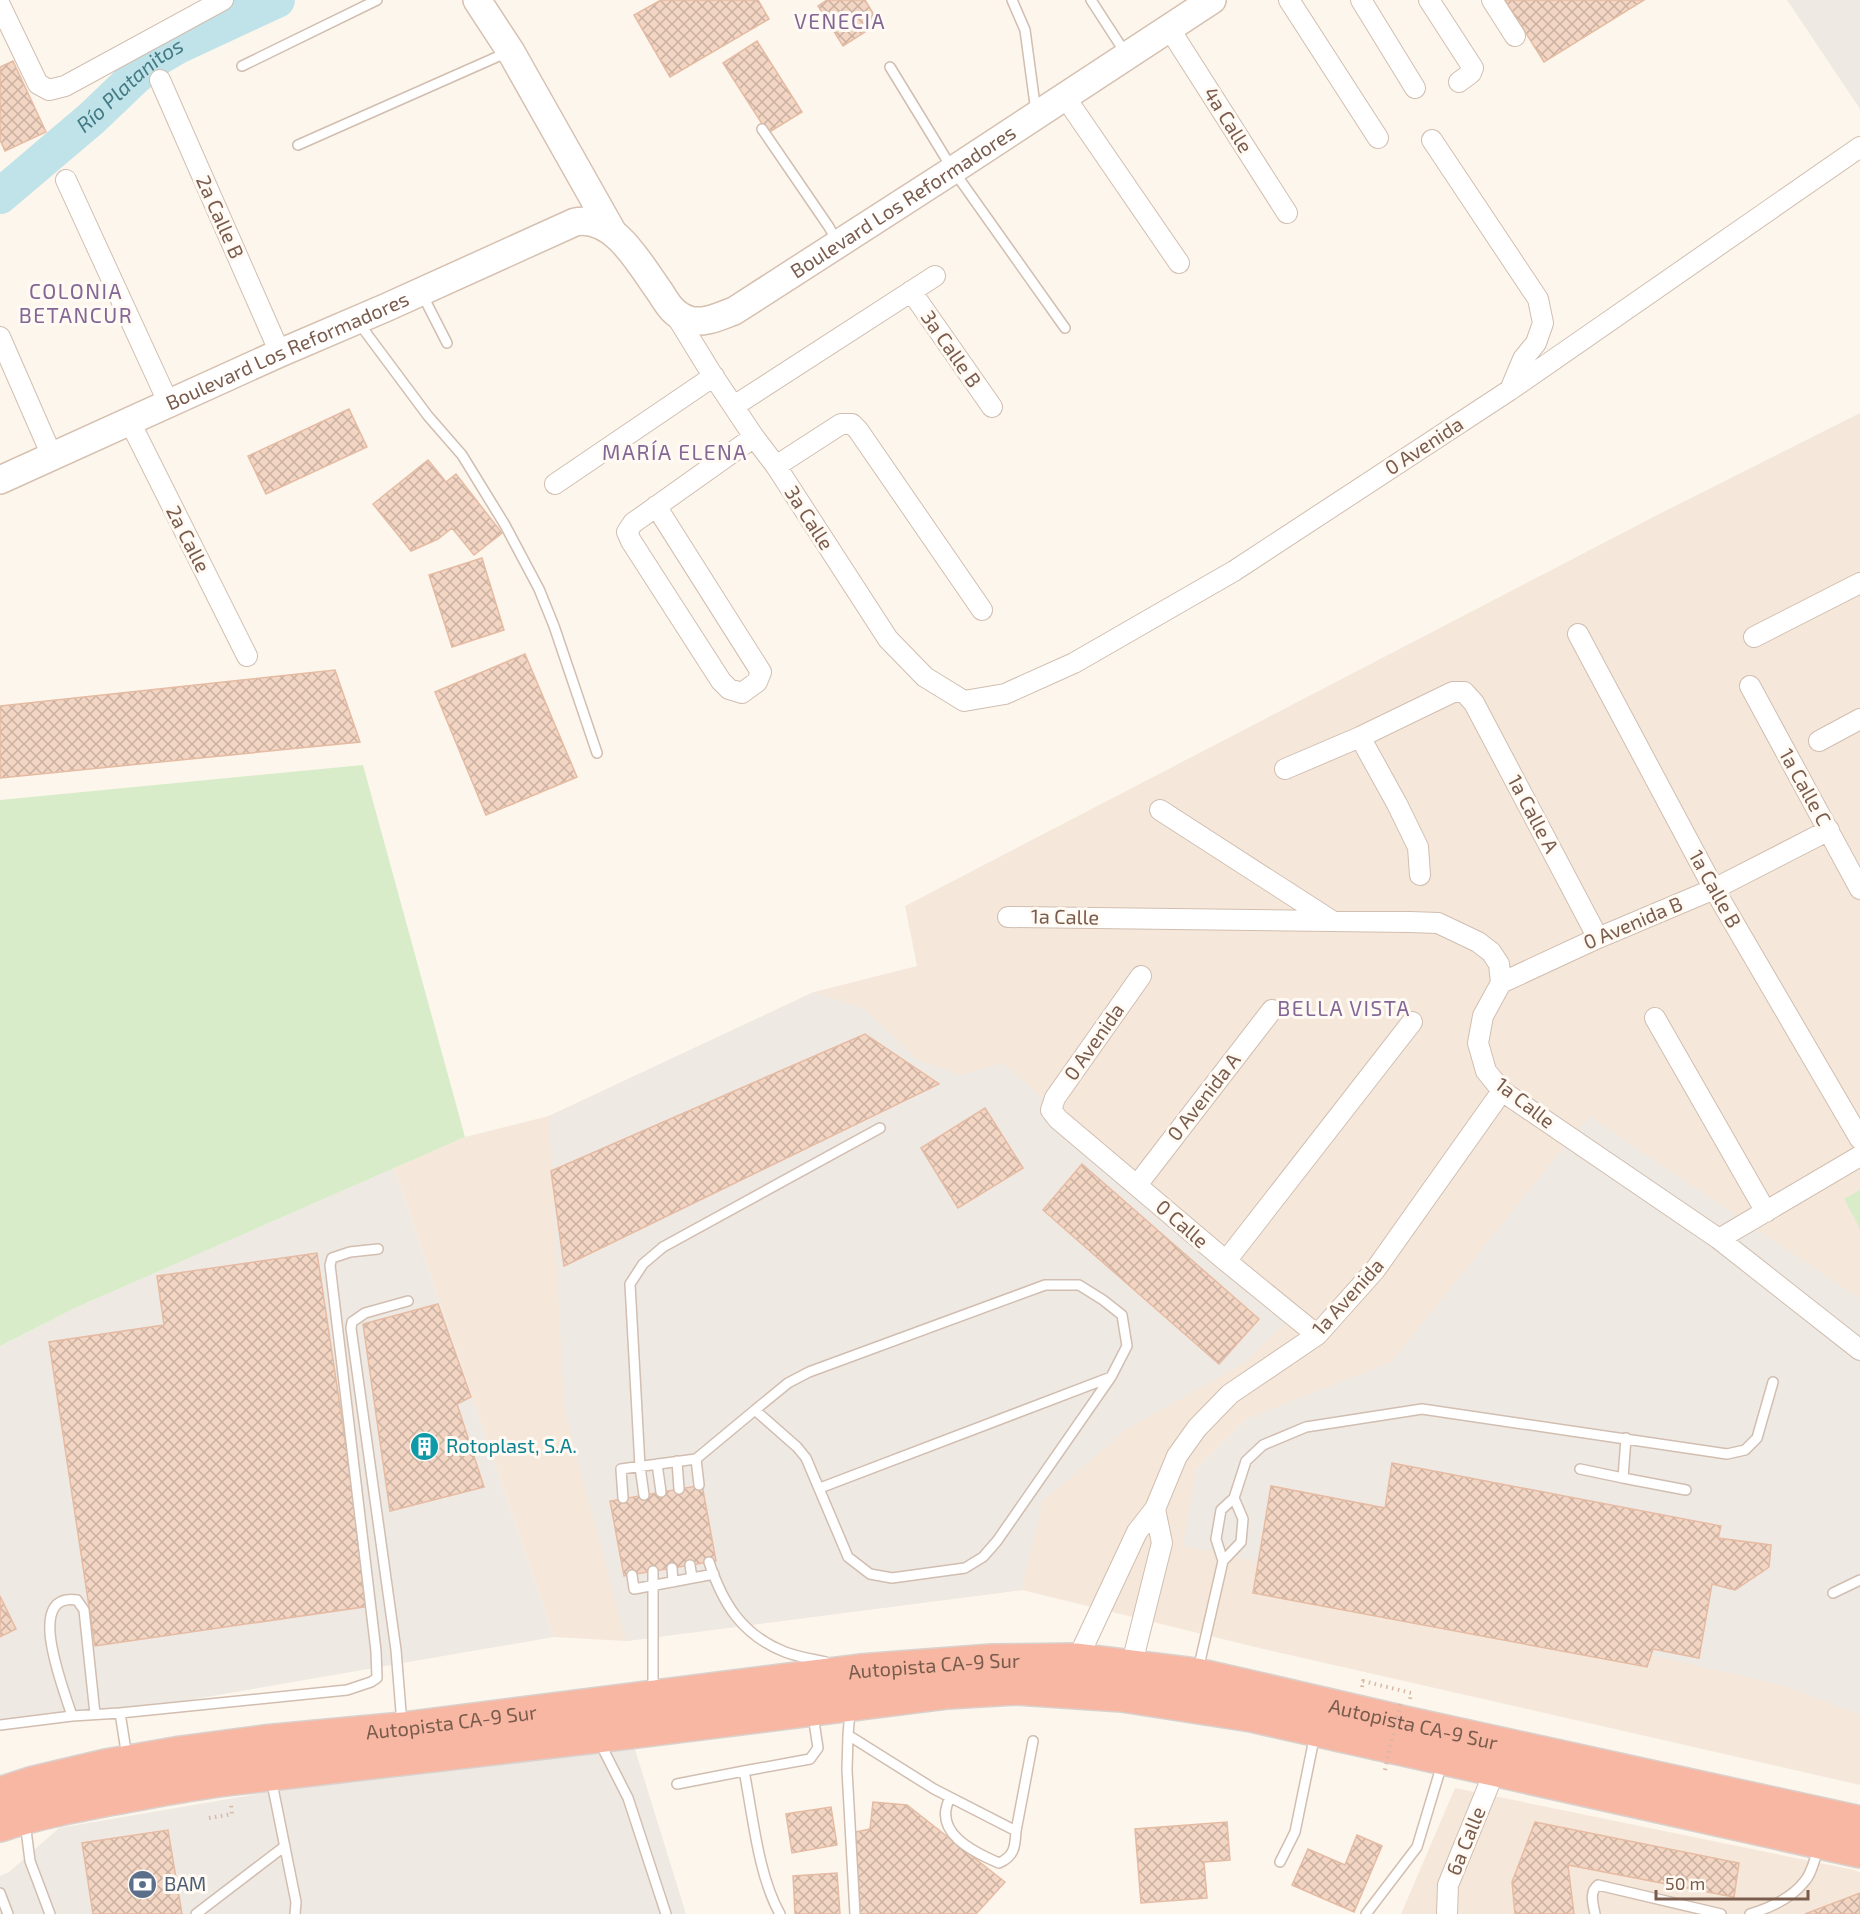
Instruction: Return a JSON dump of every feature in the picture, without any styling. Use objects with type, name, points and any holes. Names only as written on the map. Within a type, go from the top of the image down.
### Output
[{"type":"highway","name":"Autopista CA-9 Sur","points":[[0,1794],[34,1783],[127,1762],[264,1742],[403,1730],[860,1671],[992,1661],[1077,1660],[1197,1675],[1860,1823]]},
{"type":"highway","name":"Autopista CA-9 Sur","points":[[12,1821],[187,1784],[812,1709],[849,1719],[948,1692],[1015,1688],[1122,1695],[1251,1715],[1860,1851]]},
{"type":"main road","points":[[477,0],[511,52],[612,231],[634,257],[675,314]]},
{"type":"main road","name":"Boulevard Los Reformadores","points":[[675,314],[692,320],[710,320],[734,311],[1127,57],[1209,1]]},
{"type":"main road","points":[[576,222],[588,188]]},
{"type":"main road","points":[[576,222],[585,220],[603,225],[612,231]]},
{"type":"main road","name":"Boulevard Los Reformadores","points":[[0,480],[576,222]]},
{"type":"street","points":[[0,5],[38,84],[49,90],[65,86],[223,0]]},
{"type":"street","points":[[1289,0],[1378,138]]},
{"type":"street","points":[[1361,0],[1415,88]]},
{"type":"street","points":[[1429,0],[1473,68],[1471,73],[1459,82]]},
{"type":"street","points":[[1492,0],[1515,36]]},
{"type":"street","name":"4a Calle","points":[[1169,28],[1287,213]]},
{"type":"street","name":"2a Calle B","points":[[160,80],[280,353]]},
{"type":"street","points":[[1065,97],[1179,263]]},
{"type":"street","points":[[1432,140],[1538,299],[1543,323],[1536,343],[1522,359],[1510,390]]},
{"type":"street","name":"0 Avenida","points":[[964,701],[1005,694],[1074,663],[1234,571],[1510,390],[1860,147]]},
{"type":"street","points":[[66,180],[169,404]]},
{"type":"street","points":[[734,406],[935,276]]},
{"type":"street","name":"3a Calle B","points":[[911,291],[992,407]]},
{"type":"street","name":"3a Calle","points":[[675,314],[888,639],[925,677],[964,701]]},
{"type":"street","points":[[0,337],[52,456]]},
{"type":"street","points":[[555,484],[714,376]]},
{"type":"street","name":"2a Calle","points":[[130,422],[247,656]]},
{"type":"street","points":[[776,466],[841,424],[852,424],[982,610]]},
{"type":"street","points":[[656,506],[761,672],[757,682],[742,693],[729,689],[721,681],[627,532],[633,524],[656,506],[754,437]]},
{"type":"street","points":[[1754,637],[1860,583]]},
{"type":"street","name":"1a Calle B","points":[[1578,634],[1714,889],[1860,1139]]},
{"type":"street","name":"1a Calle C","points":[[1750,686],[1860,889]]},
{"type":"street","name":"1a Calle A","points":[[1360,737],[1453,692],[1464,692],[1474,704],[1598,938]]},
{"type":"street","points":[[1819,741],[1860,719]]},
{"type":"street","points":[[1285,769],[1360,737],[1398,804],[1418,847],[1420,875]]},
{"type":"street","points":[[1160,810],[1333,921]]},
{"type":"street","name":"0 Avenida B","points":[[1501,983],[1598,938],[1714,889],[1829,830]]},
{"type":"street","name":"1a Calle","points":[[1008,916],[1438,923],[1478,942],[1491,952],[1499,964],[1501,983],[1483,1016],[1478,1043],[1486,1071],[1503,1091],[1719,1239],[1860,1350]]},
{"type":"street","name":"0 Avenida","points":[[1051,1110],[1055,1098],[1141,976]]},
{"type":"street","name":"0 Avenida A","points":[[1137,1185],[1272,1010]]},
{"type":"street","points":[[1654,1018],[1766,1212]]},
{"type":"street","points":[[1226,1262],[1412,1022]]},
{"type":"street","name":"1a Avenida","points":[[1077,1660],[1137,1532],[1155,1509],[1177,1456],[1197,1428],[1230,1394],[1317,1335],[1375,1270],[1503,1091]]},
{"type":"street","name":"0 Calle","points":[[1051,1110],[1058,1119],[1226,1262],[1317,1335]]},
{"type":"street","points":[[1719,1239],[1860,1156]]},
{"type":"street","points":[[1131,1667],[1162,1543],[1155,1509]]},
{"type":"street","name":"6a Calle","points":[[1447,1914],[1448,1885],[1495,1770]]},
{"type":"lane","points":[[242,66],[377,0]]},
{"type":"lane","points":[[1012,0],[1025,30],[1037,114]]},
{"type":"lane","points":[[1091,0],[1127,57]]},
{"type":"lane","points":[[298,145],[511,52]]},
{"type":"lane","points":[[890,67],[953,170],[1065,328]]},
{"type":"lane","points":[[762,129],[838,244]]},
{"type":"lane","points":[[421,292],[447,343]]},
{"type":"lane","points":[[356,320],[421,407],[462,455],[505,525],[554,626],[597,753]]},
{"type":"lane","points":[[644,1495],[640,1467],[630,1284],[643,1264],[663,1247],[880,1128]]},
{"type":"lane","points":[[0,1725],[347,1690],[377,1678],[376,1651],[330,1264],[332,1258],[341,1254],[378,1249]]},
{"type":"lane","points":[[624,1498],[621,1469],[696,1459],[755,1410],[788,1383],[809,1372],[1045,1285],[1079,1285],[1122,1315],[1127,1346],[1112,1377],[997,1541],[983,1557],[965,1568],[892,1578],[870,1574],[848,1557],[806,1458],[755,1410]]},
{"type":"lane","points":[[403,1730],[396,1650],[351,1328],[352,1322],[365,1313],[408,1301]]},
{"type":"lane","points":[[820,1488],[1112,1377]]},
{"type":"lane","points":[[1197,1675],[1223,1561],[1216,1539],[1221,1510],[1234,1498],[1246,1461],[1263,1445],[1306,1427],[1422,1409],[1727,1454],[1745,1449],[1757,1438],[1773,1383]]},
{"type":"lane","points":[[1623,1478],[1626,1438]]},
{"type":"lane","points":[[696,1459],[699,1485]]},
{"type":"lane","points":[[677,1461],[679,1489]]},
{"type":"lane","points":[[657,1464],[661,1492]]},
{"type":"lane","points":[[1580,1469],[1686,1490]]},
{"type":"lane","points":[[1223,1561],[1241,1542],[1243,1519],[1234,1498]]},
{"type":"lane","points":[[710,1562],[725,1602],[740,1622],[760,1639],[785,1652],[860,1671]]},
{"type":"lane","points":[[690,1565],[692,1578]]},
{"type":"lane","points":[[672,1568],[673,1582]]},
{"type":"lane","points":[[653,1571],[653,1699]]},
{"type":"lane","points":[[632,1575],[634,1589],[714,1574]]},
{"type":"lane","points":[[1833,1593],[1860,1580]]},
{"type":"lane","points":[[72,1716],[49,1636],[49,1615],[58,1603],[66,1599],[77,1600],[84,1610],[95,1714]]},
{"type":"lane","points":[[677,1784],[810,1759],[818,1748],[812,1709]]},
{"type":"lane","points":[[120,1713],[127,1762]]},
{"type":"lane","points":[[849,1719],[950,1797],[1016,1831]]},
{"type":"lane","points":[[849,1719],[847,1770],[855,1914]]},
{"type":"lane","points":[[1280,1862],[1295,1832],[1315,1730]]},
{"type":"lane","points":[[596,1736],[628,1798],[666,1914]]},
{"type":"lane","points":[[950,1797],[945,1808],[946,1821],[954,1835],[977,1854],[999,1863],[1009,1859],[1014,1849],[1033,1741]]},
{"type":"lane","points":[[1366,1914],[1417,1847],[1443,1758]]},
{"type":"lane","points":[[744,1771],[765,1879],[780,1914]]},
{"type":"lane","points":[[270,1774],[296,1902],[295,1914]]},
{"type":"lane","points":[[12,1821],[50,1914]]},
{"type":"lane","points":[[1750,1914],[1768,1908],[1789,1896],[1805,1881],[1821,1841]]},
{"type":"lane","points":[[196,1914],[285,1846]]},
{"type":"lane","points":[[1594,1914],[1592,1894],[1593,1888],[1598,1885],[1721,1914]]},
{"type":"lane","points":[[0,1893],[8,1914]]},
{"type":"path","points":[[1385,1770],[1401,1700]]},
{"type":"path","points":[[209,1818],[232,1814]]},
{"type":"shaded area","points":[[1787,0],[1860,0],[1860,109]]},
{"type":"shaded area","points":[[1860,413],[1860,1785],[1255,1647],[1022,1590],[626,1641],[554,1637],[394,1168],[465,1137],[549,1116],[814,992],[917,966],[905,906],[1661,513]]},
{"type":"shaded area","points":[[814,992],[865,1009],[918,1060],[961,1075],[1003,1063],[1291,1318],[1244,1363],[1127,1429],[1042,1502],[1022,1590],[626,1641],[564,1409],[549,1116]]},
{"type":"shaded area","points":[[1589,1116],[1860,1299],[1860,1715],[1788,1687],[1183,1545],[1196,1469],[1246,1419],[1391,1362]]},
{"type":"shaded area","points":[[394,1168],[554,1637],[0,1731],[0,1346],[75,1308]]},
{"type":"shaded area","points":[[629,1730],[686,1914],[0,1914],[0,1876],[9,1872],[59,1828]]},
{"type":"shaded area","points":[[1455,1788],[1854,1870],[1860,1872],[1860,1914],[1401,1914]]},
{"type":"green space","points":[[363,765],[465,1137],[75,1308],[0,1346],[0,800]]},
{"type":"green space","points":[[1860,1190],[1860,1229],[1844,1199]]},
{"type":"building","points":[[661,0],[758,0],[769,19],[670,77],[634,15]]},
{"type":"building","points":[[827,0],[865,0],[879,23],[843,46],[818,6]]},
{"type":"building","points":[[1505,0],[1644,0],[1544,62]]},
{"type":"building","points":[[757,41],[802,112],[768,133],[723,63]]},
{"type":"building","points":[[13,61],[46,132],[5,151],[0,140],[0,67]]},
{"type":"building","points":[[349,409],[367,447],[266,494],[248,456]]},
{"type":"building","points":[[428,460],[446,482],[456,474],[502,533],[474,555],[452,528],[438,539],[411,551],[373,504]]},
{"type":"building","points":[[482,558],[504,630],[452,647],[429,575]]},
{"type":"building","points":[[525,654],[577,777],[486,815],[435,692]]},
{"type":"building","points":[[335,670],[360,742],[0,778],[0,706]]},
{"type":"building","points":[[865,1034],[939,1084],[564,1266],[551,1171]]},
{"type":"building","points":[[985,1108],[1023,1168],[958,1208],[921,1148]]},
{"type":"building","points":[[1082,1164],[1259,1319],[1219,1364],[1043,1210]]},
{"type":"building","points":[[317,1253],[370,1606],[95,1646],[49,1342],[164,1325],[157,1276]]},
{"type":"building","name":"Rotoplast, S.A.","points":[[438,1304],[471,1397],[457,1404],[484,1487],[390,1511],[363,1324]]},
{"type":"building","points":[[1392,1463],[1721,1526],[1718,1538],[1771,1545],[1769,1567],[1735,1590],[1712,1584],[1699,1658],[1653,1649],[1647,1667],[1253,1593],[1271,1486],[1385,1508]]},
{"type":"building","points":[[702,1485],[716,1561],[624,1576],[610,1501]]},
{"type":"building","points":[[0,1596],[16,1629],[0,1637]]},
{"type":"building","points":[[873,1802],[907,1805],[1005,1882],[976,1914],[859,1914],[855,1832],[870,1829]]},
{"type":"building","points":[[831,1807],[837,1845],[792,1853],[786,1814]]},
{"type":"building","points":[[1227,1822],[1230,1860],[1204,1862],[1207,1898],[1141,1903],[1135,1829]]},
{"type":"building","points":[[1535,1822],[1739,1863],[1734,1897],[1568,1865],[1574,1914],[1515,1914],[1512,1882]]},
{"type":"building","points":[[168,1830],[182,1914],[93,1914],[82,1843]]},
{"type":"building","points":[[1357,1835],[1382,1846],[1354,1912],[1292,1885],[1308,1849],[1345,1865]]},
{"type":"building","points":[[837,1873],[840,1914],[795,1914],[793,1876]]},
{"type":"building","points":[[1860,1893],[1860,1914],[1805,1914]]},
{"type":"waterway","name":"Río Platanitos","points":[[0,196],[92,118],[159,57],[277,0]]},
{"type":"place","name":"Rotoplast, S.A.","points":[[425,1446]]},
{"type":"place","name":"BAM","points":[[143,1884]]},
{"type":"district","name":"VENECIA","points":[[840,22]]},
{"type":"district","name":"COLONIA BETANCUR","points":[[76,304]]},
{"type":"district","name":"MARÍA ELENA","points":[[675,453]]},
{"type":"district","name":"BELLA VISTA","points":[[1344,1009]]}]
